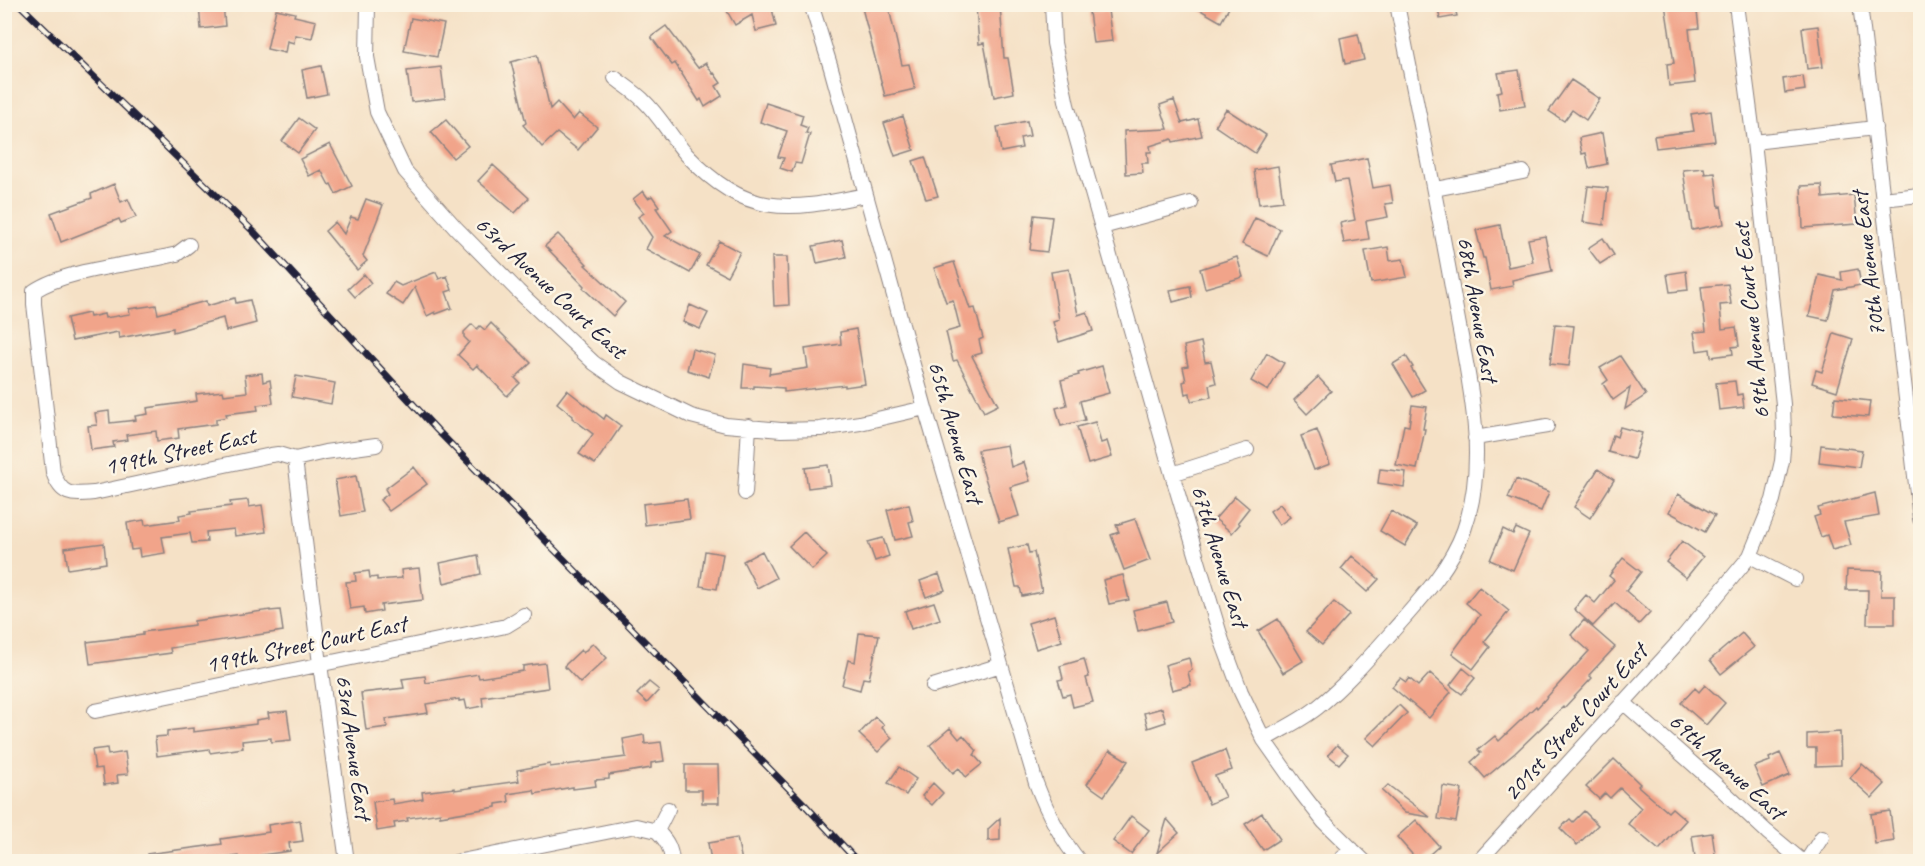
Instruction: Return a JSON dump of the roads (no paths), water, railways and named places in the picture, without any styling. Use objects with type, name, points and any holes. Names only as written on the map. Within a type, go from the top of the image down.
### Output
[{"type":"street","name":"63rd Avenue Court East","points":[[368,4],[367,57],[377,112],[405,171],[456,228],[518,291],[594,363],[621,382],[691,416],[726,425],[781,430],[820,429],[860,423],[925,408]]},
{"type":"street","name":"65th Avenue East","points":[[811,4],[1000,665],[1043,801],[1062,838],[1080,861]]},
{"type":"street","name":"67th Avenue East","points":[[1052,4],[1056,62],[1067,105],[1222,641],[1241,692],[1264,740],[1324,822],[1365,861]]},
{"type":"street","name":"68th Avenue East","points":[[1264,740],[1316,708],[1341,686],[1414,608],[1456,547],[1464,530],[1475,483],[1473,409],[1435,189],[1397,4]]},
{"type":"street","name":"69th Avenue Court East","points":[[1703,613],[1750,556],[1773,500],[1782,461],[1784,437],[1783,404],[1755,142],[1737,4]]},
{"type":"street","name":"70th Avenue East","points":[[1860,4],[1920,519]]},
{"type":"street","points":[[615,78],[644,101],[685,153],[709,177],[743,197],[757,203],[791,207],[828,203],[865,195]]},
{"type":"street","points":[[1755,142],[1875,128]]},
{"type":"street","points":[[1435,189],[1523,172]]},
{"type":"street","points":[[1882,199],[1920,195]]},
{"type":"street","points":[[1102,227],[1191,203]]},
{"type":"street","name":"199th Street East","points":[[189,245],[177,254],[64,277],[34,291],[53,472],[57,483],[64,491],[75,494],[94,493],[271,455],[278,454],[295,459],[376,445]]},
{"type":"street","points":[[745,493],[749,426]]},
{"type":"street","points":[[1475,438],[1547,426]]},
{"type":"street","points":[[1172,474],[1247,450]]},
{"type":"street","name":"63rd Avenue East","points":[[295,459],[347,861]]},
{"type":"street","points":[[1750,556],[1795,579]]},
{"type":"street","name":"201st Street Court East","points":[[1478,861],[1703,613]]},
{"type":"street","name":"199th Street Court East","points":[[95,711],[506,626],[524,615]]},
{"type":"street","points":[[933,686],[1000,665]]},
{"type":"street","name":"69th Avenue East","points":[[1623,702],[1767,832],[1804,861]]},
{"type":"street","points":[[657,831],[668,809]]},
{"type":"street","points":[[456,861],[636,826],[657,831],[666,840],[672,861]]},
{"type":"street","points":[[1804,861],[1822,837]]},
{"type":"street","points":[[1338,861],[1352,849]]},
{"type":"railway","points":[[19,4],[254,232],[437,430],[805,805],[858,862]]}]
